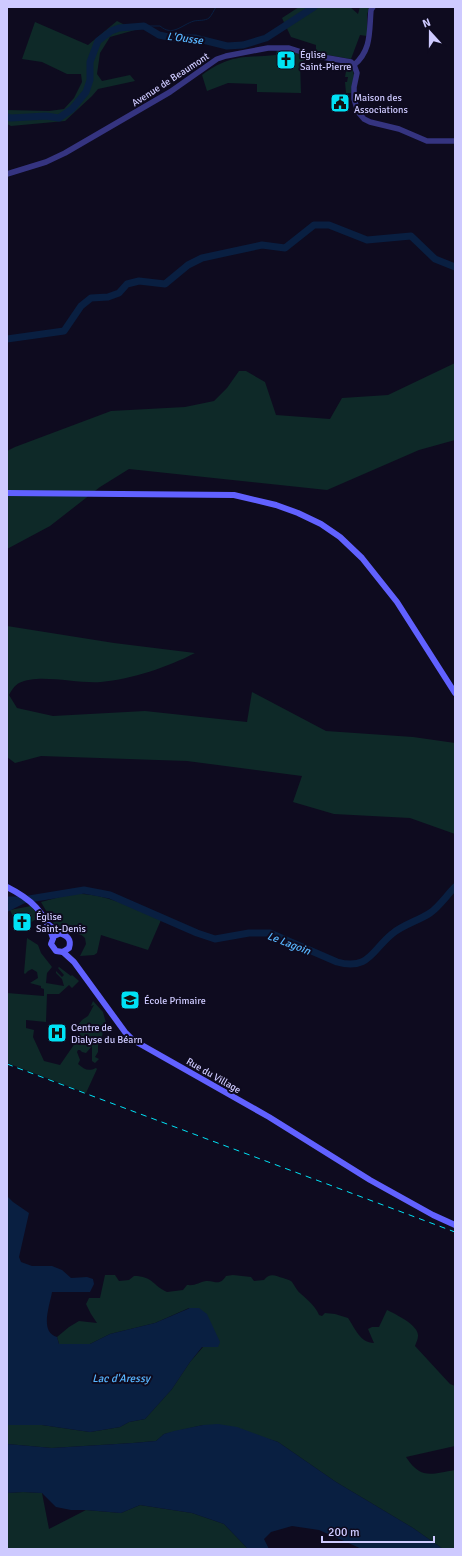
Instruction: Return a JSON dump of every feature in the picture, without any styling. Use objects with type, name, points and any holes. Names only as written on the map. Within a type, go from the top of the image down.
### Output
[{"type":"main road","points":[[7,494],[222,497],[254,499],[298,513],[321,524],[340,537],[378,576],[397,602],[455,693]]},
{"type":"main road","points":[[378,576],[455,699]]},
{"type":"main road","points":[[7,887],[24,896],[33,903],[49,925],[53,938]]},
{"type":"main road","points":[[49,925],[67,936],[70,939],[69,948],[63,952],[59,952],[52,947],[51,944],[53,938],[57,934],[61,933]]},
{"type":"main road","name":"Rue du Village","points":[[69,948],[74,962]]},
{"type":"main road","name":"Rue du Village","points":[[63,952],[74,962],[125,1032],[133,1040],[269,1117],[370,1180],[433,1215],[455,1225]]},
{"type":"street","points":[[373,7],[371,10],[370,39],[360,60],[354,65],[357,73],[354,87],[354,99],[358,112],[364,119],[370,122],[399,129],[427,141],[455,142]]},
{"type":"street","name":"Avenue de Beaumont","points":[[7,174],[46,162],[65,153],[170,92],[217,59],[226,56],[268,48],[289,48],[311,55],[350,62],[354,65]]},
{"type":"green space","points":[[299,7],[350,7],[358,14],[360,7],[369,8],[367,15],[367,36],[360,35],[351,59],[316,53],[316,45],[291,37],[282,18]]},
{"type":"green space","points":[[117,21],[135,30],[110,37],[100,53],[97,74],[102,81],[130,75],[135,81],[98,89],[65,121],[11,126],[7,124],[7,110],[49,111],[64,109],[74,98],[82,82],[81,74],[67,74],[42,62],[22,59],[35,22],[88,45]]},
{"type":"green space","points":[[277,50],[289,51],[304,55],[305,60],[300,62],[301,93],[257,92],[257,84],[228,83],[207,91],[202,75],[212,68],[221,63],[238,58],[276,55]]},
{"type":"green space","points":[[347,66],[352,68],[354,75],[351,93],[346,93],[345,82],[347,82],[348,77],[345,77]]},
{"type":"green space","points":[[455,363],[455,440],[419,450],[327,490],[129,469],[100,487],[50,526],[7,549],[7,451],[15,447],[111,411],[185,407],[214,401],[227,388],[239,371],[246,371],[265,382],[276,415],[330,419],[342,398],[388,395]]},
{"type":"green space","points":[[7,626],[114,643],[195,653],[150,672],[101,682],[47,679],[27,680],[19,683],[13,688],[9,695],[17,708],[53,716],[145,711],[247,722],[252,692],[326,731],[413,737],[455,743],[455,834],[410,818],[334,814],[293,802],[302,776],[187,761],[41,756],[15,763],[7,757]]},
{"type":"green space","points":[[71,894],[83,894],[106,898],[161,920],[148,950],[101,935],[97,953],[94,955],[80,956],[86,944],[85,938],[79,934],[65,932],[58,929],[41,902]]},
{"type":"green space","points":[[31,906],[39,917],[20,930],[15,929],[13,926],[14,919],[10,910]],"holes":[[[23,916],[28,918],[28,922],[20,928],[19,926],[16,927],[15,921]]]},
{"type":"green space","points":[[27,938],[38,945],[41,953],[52,967],[47,973],[46,983],[64,986],[62,979],[56,973],[56,971],[62,977],[64,975],[58,968],[59,967],[79,981],[72,988],[69,985],[59,994],[47,994],[46,1022],[26,1020],[26,1028],[34,1030],[33,1037],[44,1061],[60,1065],[80,1036],[78,1025],[88,1016],[94,1005],[91,1006],[93,1001],[103,1012],[106,1023],[103,1029],[102,1038],[98,1045],[98,1052],[95,1057],[99,1059],[95,1063],[92,1061],[92,1046],[86,1053],[80,1050],[77,1052],[80,1060],[78,1064],[86,1069],[97,1069],[86,1093],[7,1063],[7,993],[44,996],[44,989],[41,988],[41,986],[30,983],[38,978],[37,972],[32,969],[25,974],[24,973]]},
{"type":"green space","points":[[105,1275],[115,1275],[119,1281],[129,1280],[134,1276],[140,1276],[149,1279],[162,1290],[167,1292],[183,1290],[187,1285],[193,1285],[206,1281],[219,1282],[226,1276],[233,1275],[251,1277],[254,1281],[264,1280],[273,1275],[291,1281],[298,1291],[314,1306],[319,1315],[322,1316],[325,1313],[335,1314],[348,1318],[361,1338],[369,1342],[374,1343],[368,1329],[372,1327],[379,1327],[387,1310],[411,1324],[415,1328],[418,1337],[415,1346],[450,1384],[455,1386],[455,1446],[406,1457],[417,1469],[427,1474],[455,1470],[455,1549],[443,1549],[413,1528],[336,1482],[278,1442],[259,1436],[203,1425],[164,1434],[156,1441],[52,1448],[7,1444],[7,1425],[42,1425],[90,1432],[120,1427],[129,1422],[145,1419],[172,1389],[190,1362],[203,1347],[189,1308],[155,1323],[110,1334],[90,1344],[59,1344],[57,1337],[79,1321],[97,1323],[86,1304],[89,1298],[100,1298]]},
{"type":"green space","points":[[7,1493],[42,1493],[49,1529],[86,1510],[121,1513],[140,1505],[192,1513],[224,1524],[248,1549],[7,1549]]},
{"type":"water","name":"Lac d'Aressy","points":[[7,1196],[29,1213],[19,1257],[21,1262],[32,1266],[52,1266],[62,1270],[71,1278],[87,1277],[93,1279],[94,1284],[90,1292],[52,1292],[47,1324],[48,1330],[57,1337],[59,1344],[90,1344],[110,1334],[155,1323],[190,1308],[199,1308],[207,1314],[220,1342],[218,1347],[202,1347],[172,1389],[145,1419],[129,1422],[120,1427],[90,1432],[42,1425],[7,1425]]},
{"type":"water","points":[[218,1424],[237,1427],[278,1442],[336,1482],[413,1528],[443,1549],[362,1549],[319,1530],[292,1526],[271,1532],[264,1539],[269,1549],[248,1549],[224,1524],[192,1513],[140,1505],[121,1513],[71,1510],[56,1507],[42,1493],[7,1493],[7,1444],[52,1448],[156,1441],[164,1434],[174,1431],[203,1425]]},
{"type":"waterway","points":[[144,26],[160,26],[169,30],[177,29],[194,21],[209,18],[216,7]]},
{"type":"waterway","name":"L'Ousse","points":[[7,117],[46,116],[59,118],[72,109],[86,92],[90,80],[90,62],[98,41],[111,31],[119,28],[144,26],[159,35],[173,38],[195,38],[227,46],[243,45],[266,38],[314,7]]},
{"type":"waterway","points":[[7,339],[64,331],[81,306],[91,298],[108,297],[119,293],[127,284],[139,281],[165,284],[188,265],[202,258],[262,245],[285,248],[314,225],[329,225],[367,240],[411,236],[435,259],[455,267]]},
{"type":"waterway","name":"Le Lagoin","points":[[7,900],[23,900],[84,890],[110,895],[197,933],[215,939],[249,933],[270,933],[337,962],[356,964],[369,957],[396,931],[425,916],[433,910],[455,887]]},
{"type":"waterway","points":[[7,908],[21,901]]},
{"type":"railway","points":[[7,1064],[455,1232]]},
{"type":"place","name":"Église Saint-Pierre","points":[[286,60]]},
{"type":"place","name":"Maison des Associations","points":[[340,103]]},
{"type":"place","name":"Église Saint-Denis","points":[[22,922]]},
{"type":"place","name":"École Primaire","points":[[130,1000]]},
{"type":"place","name":"Centre de Dialyse du Béarn","points":[[57,1033]]}]
